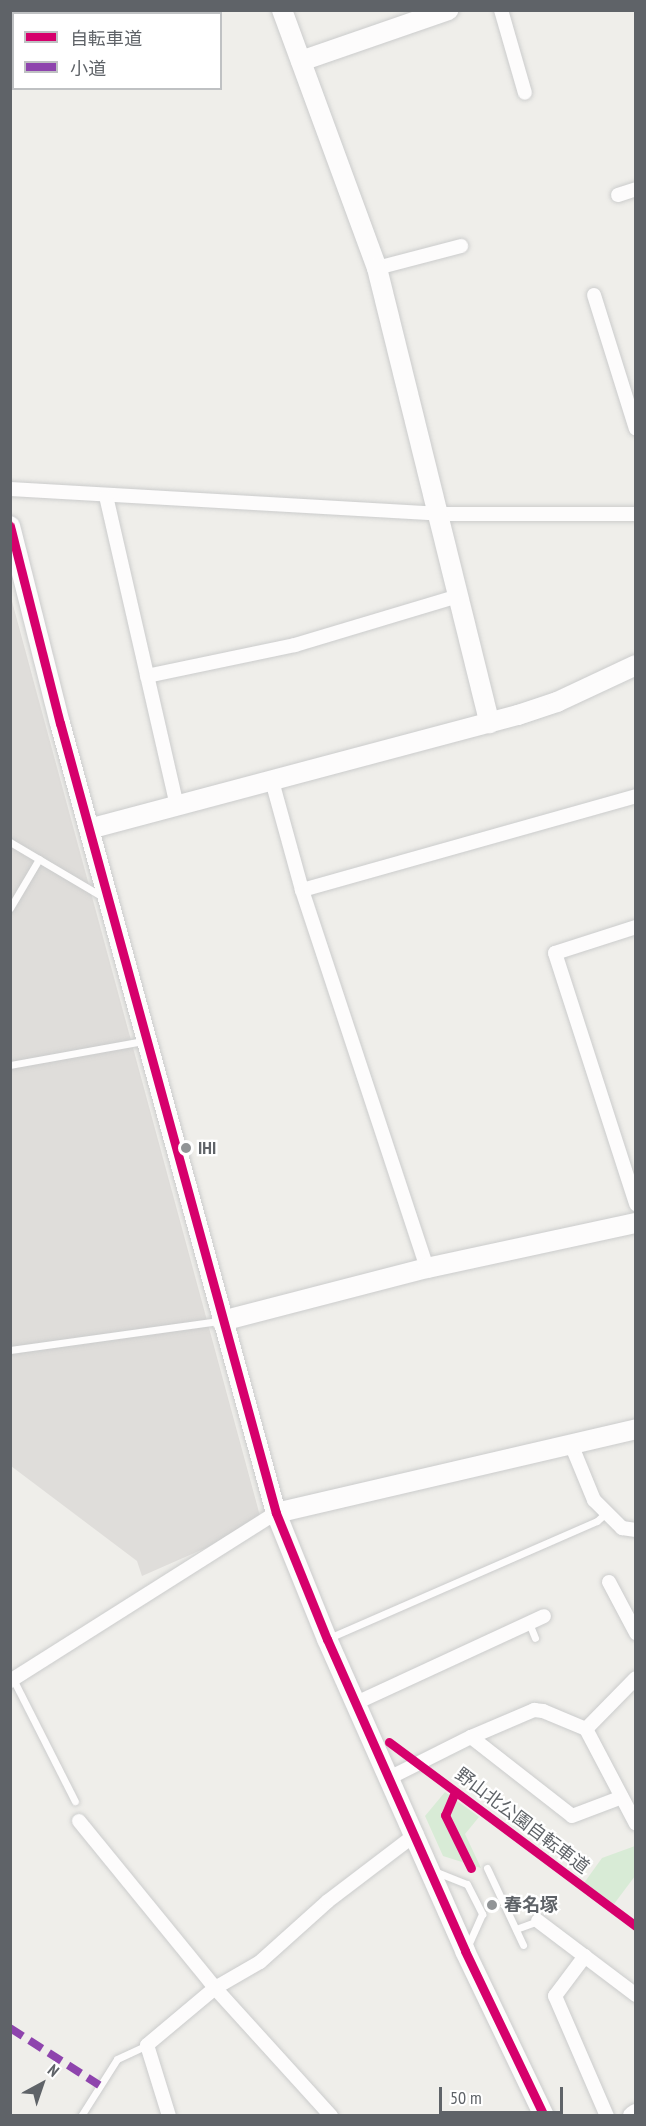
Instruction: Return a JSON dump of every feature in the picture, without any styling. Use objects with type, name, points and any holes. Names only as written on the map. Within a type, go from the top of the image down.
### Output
[{"type":"street","points":[[282,10],[377,268],[441,514],[458,596],[490,723]]},
{"type":"street","points":[[301,61],[448,10]]},
{"type":"street","points":[[501,10],[525,93]]},
{"type":"street","points":[[618,195],[636,189]]},
{"type":"street","points":[[377,268],[461,246]]},
{"type":"street","points":[[594,295],[632,406],[636,429]]},
{"type":"street","points":[[10,489],[441,514],[636,514]]},
{"type":"street","points":[[106,495],[177,806]]},
{"type":"street","points":[[10,526],[108,900],[276,1513],[327,1639],[432,1870],[465,1951],[544,2115]]},
{"type":"street","points":[[147,676],[295,645],[458,596]]},
{"type":"street","points":[[89,829],[490,723],[556,702],[636,664]]},
{"type":"street","points":[[272,782],[302,890],[427,1268]]},
{"type":"street","points":[[302,890],[636,796]]},
{"type":"street","points":[[636,927],[555,953],[636,1204]]},
{"type":"street","points":[[222,1321],[427,1268],[636,1223]]},
{"type":"street","points":[[12,1680],[276,1513],[636,1429]]},
{"type":"street","points":[[572,1444],[594,1500],[622,1528],[636,1530]]},
{"type":"street","points":[[609,1582],[636,1633]]},
{"type":"street","points":[[356,1703],[544,1616]]},
{"type":"street","points":[[586,1729],[636,1678]]},
{"type":"street","points":[[389,1778],[471,1737],[534,1710],[586,1729],[636,1824]]},
{"type":"street","points":[[471,1737],[572,1816],[622,1797]]},
{"type":"street","points":[[79,1821],[215,1988],[331,2115]]},
{"type":"street","points":[[169,2115],[147,2045],[215,1988],[260,1962],[328,1901],[416,1834]]},
{"type":"street","points":[[538,1921],[636,1995]]},
{"type":"street","points":[[585,1956],[555,1996],[608,2115]]},
{"type":"lane","points":[[10,842],[108,900]]},
{"type":"lane","points":[[10,908],[39,859]]},
{"type":"lane","points":[[10,1065],[147,1040]]},
{"type":"lane","points":[[10,1350],[222,1321]]},
{"type":"lane","points":[[327,1639],[597,1521],[606,1513]]},
{"type":"lane","points":[[528,1623],[535,1638]]},
{"type":"lane","points":[[12,1680],[75,1801]]},
{"type":"lane","points":[[487,1868],[523,1944]]},
{"type":"lane","points":[[432,1870],[467,1884],[482,1914],[465,1951]]},
{"type":"lane","points":[[516,1929],[538,1921]]},
{"type":"lane","points":[[81,2115],[117,2059],[147,2045]]},
{"type":"shaded area","points":[[10,594],[260,1516],[233,1536],[142,1576],[137,1561],[11,1466]]},
{"type":"green space","points":[[445,1792],[479,1817],[465,1834],[481,1868],[443,1856],[425,1816]]},
{"type":"green space","points":[[635,1846],[635,1876],[614,1904],[584,1883],[602,1858]]},
{"type":"marked path","points":[[10,2028],[99,2085]]},
{"type":"cycle path","points":[[10,526],[60,723],[276,1513],[327,1639],[465,1951],[544,2116]]},
{"type":"cycle path","name":"野山北公園自転車道","points":[[389,1742],[636,1926]]},
{"type":"cycle path","name":"野山北公園自転車道","points":[[455,1792],[445,1815],[471,1868]]},
{"type":"place","name":"IHI","points":[[186,1148]]},
{"type":"place","name":"春名塚","points":[[492,1905]]}]
